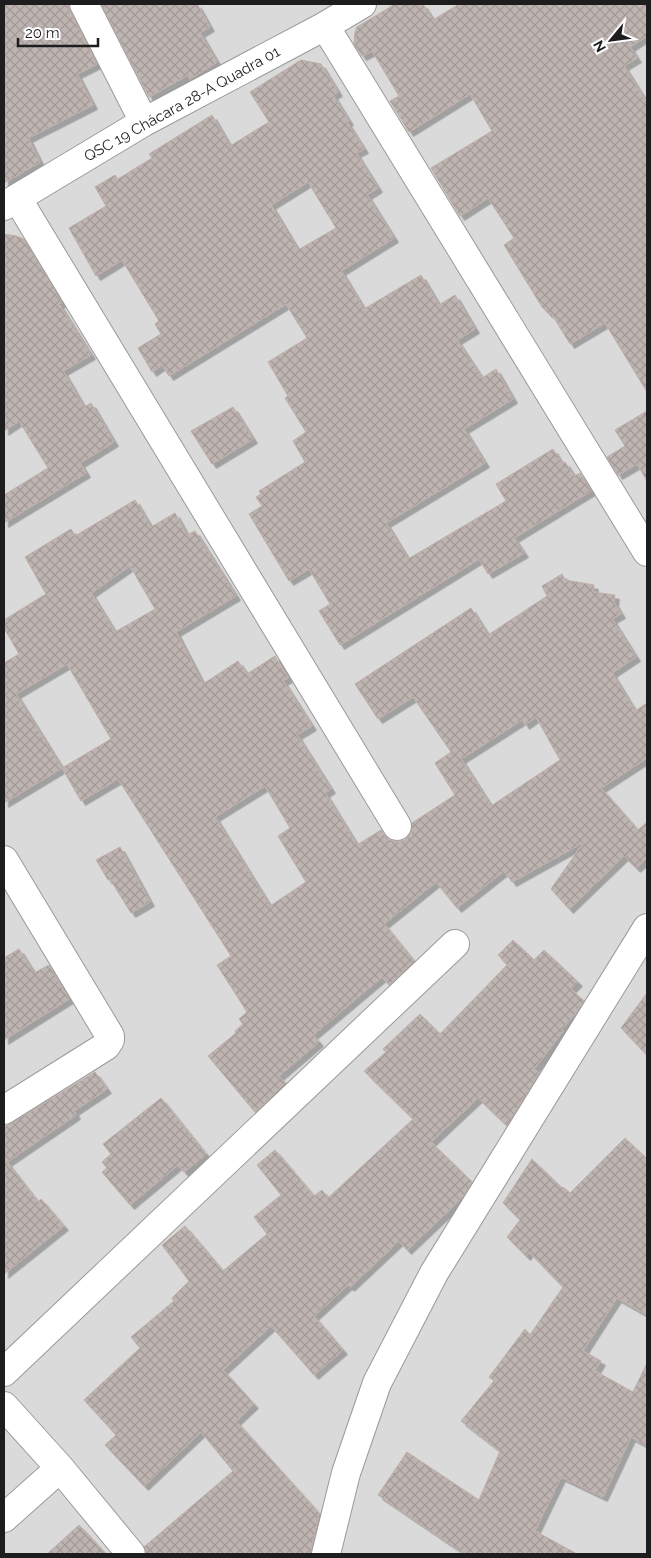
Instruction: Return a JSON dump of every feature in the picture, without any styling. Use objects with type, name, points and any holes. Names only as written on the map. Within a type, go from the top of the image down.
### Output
[{"type":"street","points":[[84,4],[144,122]]},
{"type":"street","name":"QSC 19 Chácara 28-A Quadra 01","points":[[10,202],[144,122],[325,26],[362,4]]},
{"type":"street","points":[[325,26],[647,552]]},
{"type":"street","points":[[10,202],[397,826]]},
{"type":"street","points":[[4,860],[110,1036],[110,1040],[106,1046],[4,1110]]},
{"type":"street","points":[[326,1554],[346,1473],[377,1383],[434,1273],[647,928]]},
{"type":"street","points":[[4,1372],[455,944]]},
{"type":"street","points":[[4,1406],[60,1468],[131,1554]]},
{"type":"street","points":[[4,1518],[60,1468]]},
{"type":"shaded area","points":[[4,4],[647,4],[647,1554],[4,1554]]},
{"type":"building","points":[[4,4],[68,4],[97,64],[77,74],[93,105],[28,138],[40,162],[4,183]]},
{"type":"building","points":[[101,4],[197,4],[210,27],[200,33],[217,62],[190,79],[188,75],[149,97]]},
{"type":"building","points":[[395,4],[423,4],[433,20],[459,4],[647,4],[647,36],[630,47],[637,58],[624,66],[647,103],[647,392],[605,323],[570,344],[551,313],[549,314],[542,307],[504,245],[514,238],[488,198],[460,216],[431,168],[492,131],[470,94],[409,132],[390,101],[399,96],[372,51],[362,56],[354,44],[357,27]]},
{"type":"building","points":[[301,60],[321,64],[338,92],[333,95],[364,149],[356,153],[378,188],[367,195],[394,238],[341,271],[364,309],[421,275],[439,305],[455,295],[475,329],[457,340],[482,378],[496,369],[513,399],[464,429],[485,463],[386,523],[408,559],[506,501],[496,484],[553,449],[562,464],[565,462],[574,476],[580,473],[591,491],[514,538],[524,553],[488,574],[479,559],[340,645],[319,611],[330,604],[309,569],[289,581],[249,514],[262,506],[256,497],[261,494],[259,491],[305,462],[293,441],[306,432],[285,398],[288,396],[268,362],[307,338],[286,304],[169,376],[162,365],[152,372],[138,348],[161,334],[155,324],[159,321],[122,260],[96,276],[69,228],[106,206],[95,187],[115,175],[118,179],[152,158],[149,154],[212,115],[230,146],[269,122],[250,92]],"holes":[[[308,182],[336,228],[298,250],[271,205]]]},
{"type":"building","points":[[4,234],[24,239],[62,302],[59,304],[91,355],[63,371],[84,407],[91,403],[114,442],[80,463],[86,473],[4,523],[4,495],[48,468],[19,421],[4,431]]},
{"type":"building","points":[[233,407],[253,439],[212,464],[191,431]]},
{"type":"building","points":[[647,411],[647,481],[637,464],[618,475],[607,457],[625,446],[615,430]]},
{"type":"building","points":[[135,500],[151,527],[175,513],[187,535],[195,531],[236,596],[176,632],[203,684],[238,661],[247,674],[275,656],[288,678],[283,681],[312,726],[297,735],[331,789],[325,793],[357,845],[381,830],[386,839],[397,842],[405,840],[411,833],[412,823],[455,795],[435,763],[451,752],[413,697],[378,719],[355,684],[471,608],[488,635],[547,596],[542,586],[562,574],[565,580],[594,585],[593,592],[615,595],[614,602],[621,614],[612,619],[636,657],[612,673],[635,711],[647,703],[647,758],[601,788],[638,830],[647,822],[647,858],[636,868],[624,856],[569,909],[551,889],[584,842],[512,882],[504,871],[457,908],[436,882],[384,924],[414,961],[389,985],[382,977],[313,1035],[319,1042],[279,1076],[285,1083],[255,1112],[208,1056],[236,1033],[235,1031],[243,1024],[239,1019],[247,1012],[217,965],[231,956],[118,779],[81,801],[62,768],[4,803],[4,663],[19,654],[4,628],[4,620],[46,594],[25,557],[71,529],[75,536]],"holes":[[[130,566],[155,609],[115,632],[91,593]],[[67,664],[111,739],[62,768],[16,694]],[[536,717],[560,760],[491,806],[461,759],[522,720],[525,725]],[[265,786],[290,828],[278,836],[306,882],[270,906],[215,817]]]},
{"type":"building","points":[[120,847],[150,902],[131,913],[96,860]]},
{"type":"building","points":[[513,940],[534,960],[544,950],[578,982],[571,989],[584,1001],[534,1069],[539,1073],[507,1126],[478,1098],[431,1142],[472,1182],[462,1198],[407,1250],[399,1241],[350,1287],[348,1285],[314,1316],[343,1350],[314,1375],[271,1326],[223,1370],[254,1404],[236,1421],[319,1513],[310,1554],[146,1554],[144,1547],[233,1471],[201,1432],[144,1486],[105,1445],[116,1435],[84,1400],[140,1348],[131,1337],[174,1301],[172,1298],[189,1281],[162,1245],[185,1226],[223,1271],[267,1234],[254,1217],[281,1195],[257,1165],[275,1150],[314,1196],[322,1190],[328,1198],[413,1119],[364,1071],[386,1052],[383,1049],[420,1014],[440,1034],[507,965],[498,955]]},
{"type":"building","points":[[19,949],[34,973],[49,965],[69,999],[4,1040],[4,958]]},
{"type":"building","points":[[647,993],[647,1055],[621,1028]]},
{"type":"building","points":[[95,1072],[107,1089],[74,1111],[76,1115],[7,1162],[38,1202],[41,1199],[64,1226],[4,1274],[4,1127]]},
{"type":"building","points":[[161,1098],[206,1154],[184,1172],[178,1165],[130,1205],[102,1172],[107,1168],[102,1162],[111,1154],[103,1144]]},
{"type":"building","points":[[625,1138],[647,1159],[647,1315],[617,1298],[583,1351],[601,1361],[595,1371],[633,1392],[647,1363],[647,1446],[631,1437],[603,1497],[561,1477],[535,1531],[577,1554],[465,1554],[378,1495],[407,1452],[479,1500],[500,1451],[461,1421],[494,1381],[489,1377],[525,1329],[530,1335],[563,1287],[529,1252],[526,1256],[507,1237],[520,1220],[503,1203],[532,1159],[562,1188],[570,1193]]},
{"type":"building","points":[[79,1525],[106,1554],[47,1554]]}]
